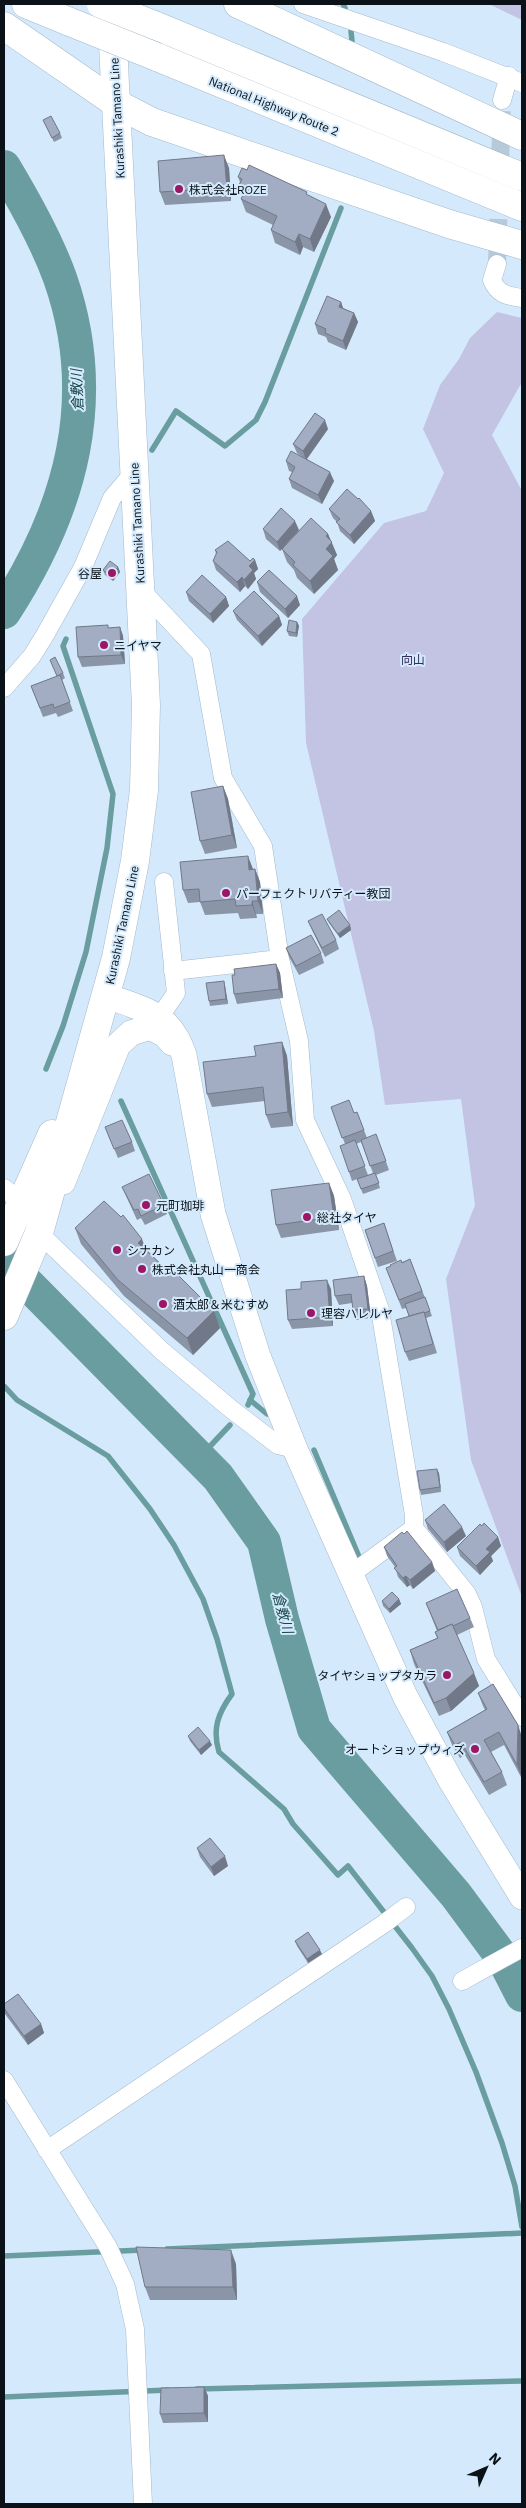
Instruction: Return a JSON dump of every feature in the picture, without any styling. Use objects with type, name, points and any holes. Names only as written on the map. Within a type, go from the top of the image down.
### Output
[{"type":"main road","name":"National Highway Route 2","points":[[26,4],[522,207]]},
{"type":"main road","points":[[101,4],[522,177]]},
{"type":"main road","name":"Kurashiki Tamano Line","points":[[4,1316],[39,1233],[107,996],[135,861],[144,790],[146,705],[111,4]]},
{"type":"main road","points":[[238,4],[522,136]]},
{"type":"main road","points":[[4,26],[117,104],[152,122],[449,224],[522,244]]},
{"type":"main road","name":"Kurashiki Tamano Line","points":[[4,1242],[14,1202],[95,1037]]},
{"type":"street","points":[[303,4],[337,10],[516,80],[502,100]]},
{"type":"street","points":[[497,264],[492,280],[495,288],[505,296],[522,298]]},
{"type":"street","points":[[4,688],[32,656],[45,635],[83,567],[112,498],[134,472]]},
{"type":"street","points":[[141,590],[201,654],[223,778],[263,846],[280,959],[299,1041],[305,1120],[342,1198],[380,1310],[414,1515],[414,1528],[467,1594],[473,1607],[486,1659],[522,1717]]},
{"type":"street","points":[[160,1018],[176,993],[164,882]]},
{"type":"street","points":[[173,971],[280,959]]},
{"type":"street","points":[[107,996],[150,1011],[171,1027],[179,1039],[184,1055],[213,1214],[258,1356],[295,1449],[405,1696],[452,1781],[522,1897]]},
{"type":"street","points":[[184,1055],[165,1036],[150,1027],[131,1033],[118,1045],[66,1176],[39,1233],[162,1350],[217,1397],[278,1445],[295,1449]]},
{"type":"street","points":[[350,1575],[414,1528]]},
{"type":"street","points":[[47,2150],[395,1915]]},
{"type":"street","points":[[464,1979],[522,1948]]},
{"type":"street","points":[[4,2080],[111,2252],[125,2284],[132,2314],[138,2390],[143,2504]]},
{"type":"green space","points":[[489,4],[522,4],[522,20]]},
{"type":"green space","name":"向山","points":[[497,312],[522,318],[522,382],[492,435],[522,491],[522,1597],[471,1460],[446,1279],[475,1205],[461,1099],[385,1105],[374,1031],[306,743],[302,619],[384,523],[426,511],[444,473],[423,429],[440,385],[459,359],[470,338]]},
{"type":"building","points":[[51,116],[60,133],[52,138],[43,120]]},
{"type":"building","points":[[224,155],[227,188],[160,192],[158,161]]},
{"type":"building","points":[[249,165],[307,192],[306,194],[326,204],[310,239],[299,234],[295,242],[271,230],[277,216],[241,199],[246,189],[239,185],[242,179],[238,177],[242,168],[247,170]]},
{"type":"building","points":[[327,296],[341,302],[339,307],[354,313],[343,341],[325,333],[326,329],[315,324]]},
{"type":"building","points":[[315,413],[325,420],[303,451],[293,444]]},
{"type":"building","points":[[291,451],[330,472],[318,495],[289,479],[295,467],[286,461]]},
{"type":"building","points":[[347,489],[371,511],[350,535],[336,522],[340,519],[329,509]]},
{"type":"building","points":[[281,508],[295,521],[277,542],[263,529]]},
{"type":"building","points":[[311,518],[328,534],[326,536],[332,542],[326,549],[333,556],[310,581],[293,565],[295,562],[282,549]]},
{"type":"building","points":[[228,541],[250,561],[253,558],[255,560],[249,566],[253,570],[244,580],[242,577],[237,582],[213,561],[217,552],[215,550]]},
{"type":"building","points":[[110,561],[118,567],[111,576],[103,570]]},
{"type":"building","points":[[269,570],[297,596],[285,609],[257,582]]},
{"type":"building","points":[[202,575],[226,597],[210,614],[186,592]]},
{"type":"building","points":[[254,591],[279,616],[258,636],[233,611]]},
{"type":"building","points":[[289,620],[297,622],[296,633],[287,631]]},
{"type":"building","points":[[108,625],[108,628],[120,627],[121,655],[78,657],[76,627]]},
{"type":"building","points":[[55,657],[63,673],[57,676],[50,660]]},
{"type":"building","points":[[60,675],[70,702],[54,708],[53,704],[40,708],[31,686]]},
{"type":"building","points":[[223,786],[232,835],[200,841],[191,792]]},
{"type":"building","points":[[248,856],[249,870],[255,869],[258,901],[252,901],[252,905],[236,906],[235,899],[200,902],[199,889],[183,890],[180,862]]},
{"type":"building","points":[[339,910],[350,925],[338,934],[327,919]]},
{"type":"building","points":[[322,914],[336,940],[322,948],[308,921]]},
{"type":"building","points":[[311,935],[321,953],[296,966],[286,948]]},
{"type":"building","points":[[276,964],[279,989],[234,994],[232,975],[235,975],[234,969]]},
{"type":"building","points":[[224,981],[226,999],[209,1001],[206,983]]},
{"type":"building","points":[[282,1042],[288,1112],[266,1115],[263,1087],[207,1094],[203,1062],[256,1056],[254,1046]]},
{"type":"building","points":[[349,1100],[354,1113],[357,1112],[364,1130],[342,1138],[331,1107]]},
{"type":"building","points":[[122,1120],[132,1142],[114,1149],[105,1127]]},
{"type":"building","points":[[376,1134],[386,1161],[370,1166],[361,1140]]},
{"type":"building","points":[[355,1140],[365,1166],[349,1172],[340,1146]]},
{"type":"building","points":[[375,1173],[379,1183],[361,1189],[357,1179]]},
{"type":"building","name":"元町珈琲","points":[[149,1174],[164,1205],[141,1216],[138,1209],[134,1210],[122,1187]]},
{"type":"building","points":[[329,1183],[334,1217],[276,1225],[271,1190]]},
{"type":"building","points":[[104,1201],[121,1217],[123,1215],[142,1239],[138,1243],[166,1269],[169,1266],[214,1311],[187,1338],[118,1280],[75,1228]]},
{"type":"building","points":[[384,1223],[393,1251],[375,1258],[365,1230]]},
{"type":"building","points":[[410,1259],[422,1291],[399,1300],[386,1268],[401,1260],[402,1263]]},
{"type":"building","points":[[364,1276],[368,1309],[353,1310],[351,1294],[335,1296],[333,1280]]},
{"type":"building","name":"理容ハレルヤ","points":[[327,1280],[330,1317],[288,1320],[286,1290],[301,1289],[301,1282]]},
{"type":"building","points":[[425,1297],[430,1311],[409,1316],[405,1304]]},
{"type":"building","points":[[424,1312],[433,1344],[405,1352],[396,1320]]},
{"type":"building","points":[[437,1469],[440,1487],[420,1490],[417,1471]]},
{"type":"building","points":[[444,1504],[462,1527],[444,1542],[425,1520]]},
{"type":"building","points":[[484,1523],[498,1537],[486,1549],[490,1552],[476,1566],[457,1547],[480,1524],[482,1526]]},
{"type":"building","points":[[407,1531],[432,1562],[410,1580],[406,1576],[403,1578],[394,1568],[397,1566],[384,1547],[402,1532],[404,1534]]},
{"type":"building","points":[[457,1589],[470,1618],[453,1626],[452,1624],[438,1630],[426,1603]]},
{"type":"building","points":[[392,1592],[399,1599],[389,1609],[382,1601]]},
{"type":"building","name":"タイヤショップタカラ","points":[[452,1624],[474,1673],[446,1698],[434,1703],[410,1650],[438,1638],[435,1632]]},
{"type":"building","name":"オートショップウィズ","points":[[493,1684],[518,1725],[517,1765],[499,1732],[484,1740],[502,1772],[484,1782],[461,1742],[455,1745],[447,1732],[487,1709],[478,1693]]},
{"type":"building","points":[[198,1727],[210,1741],[199,1750],[188,1736]]},
{"type":"building","points":[[210,1838],[225,1856],[211,1867],[197,1848]]},
{"type":"building","points":[[308,1932],[320,1950],[307,1959],[295,1941]]},
{"type":"building","points":[[18,1994],[41,2024],[24,2036],[4,2008],[4,2004]]},
{"type":"building","points":[[136,2247],[231,2250],[233,2287],[145,2287]]},
{"type":"building","points":[[204,2387],[204,2413],[160,2414],[161,2388]]},
{"type":"waterway","points":[[343,4],[345,8]]},
{"type":"waterway","points":[[351,31],[352,41]]},
{"type":"waterway","name":"倉敷川","points":[[4,167],[35,221],[60,278],[72,323],[78,366],[78,409],[73,451],[62,493],[47,533],[27,573],[4,612]]},
{"type":"waterway","points":[[152,450],[176,411],[225,446],[256,420],[265,402],[341,208]]},
{"type":"waterway","points":[[46,1069],[63,1026],[86,952],[107,848],[113,794],[63,646],[66,639]]},
{"type":"waterway","points":[[121,1101],[253,1394],[248,1405]]},
{"type":"waterway","name":"倉敷川","points":[[4,1260],[218,1477],[264,1542],[282,1619],[314,1729],[456,1895],[504,1960],[522,1995]]},
{"type":"waterway","points":[[5,1387],[17,1400],[108,1456],[150,1509],[174,1545],[203,1599],[217,1639],[232,1694],[223,1708],[216,1729],[219,1752],[284,1809],[293,1824],[338,1875],[348,1866],[432,1976],[449,2009],[476,2072],[502,2143],[515,2186],[522,2227]]},
{"type":"waterway","points":[[250,1400],[267,1414]]},
{"type":"waterway","points":[[199,1458],[230,1425]]},
{"type":"waterway","points":[[314,1450],[360,1559]]},
{"type":"waterway","points":[[167,2249],[522,2233]]},
{"type":"waterway","points":[[4,2256],[143,2250]]},
{"type":"waterway","points":[[197,2389],[522,2381]]},
{"type":"waterway","points":[[4,2397],[168,2390]]},
{"type":"tunnel","points":[[497,264],[502,100]]},
{"type":"place","name":"株式会社ROZE","points":[[179,189]]},
{"type":"place","name":"谷屋","points":[[112,573]]},
{"type":"place","name":"ニイヤマ","points":[[104,645]]},
{"type":"place","name":"パーフェクトリバティー教団","points":[[226,893]]},
{"type":"place","name":"元町珈琲","points":[[146,1205]]},
{"type":"place","name":"総社タイヤ","points":[[307,1217]]},
{"type":"place","name":"シナカン","points":[[117,1250]]},
{"type":"place","name":"株式会社丸山一商会","points":[[142,1269]]},
{"type":"place","name":"酒太郎＆米むすめ","points":[[163,1304]]},
{"type":"place","name":"理容ハレルヤ","points":[[311,1313]]},
{"type":"place","name":"タイヤショップタカラ","points":[[447,1675]]},
{"type":"place","name":"オートショップウィズ","points":[[475,1749]]}]
